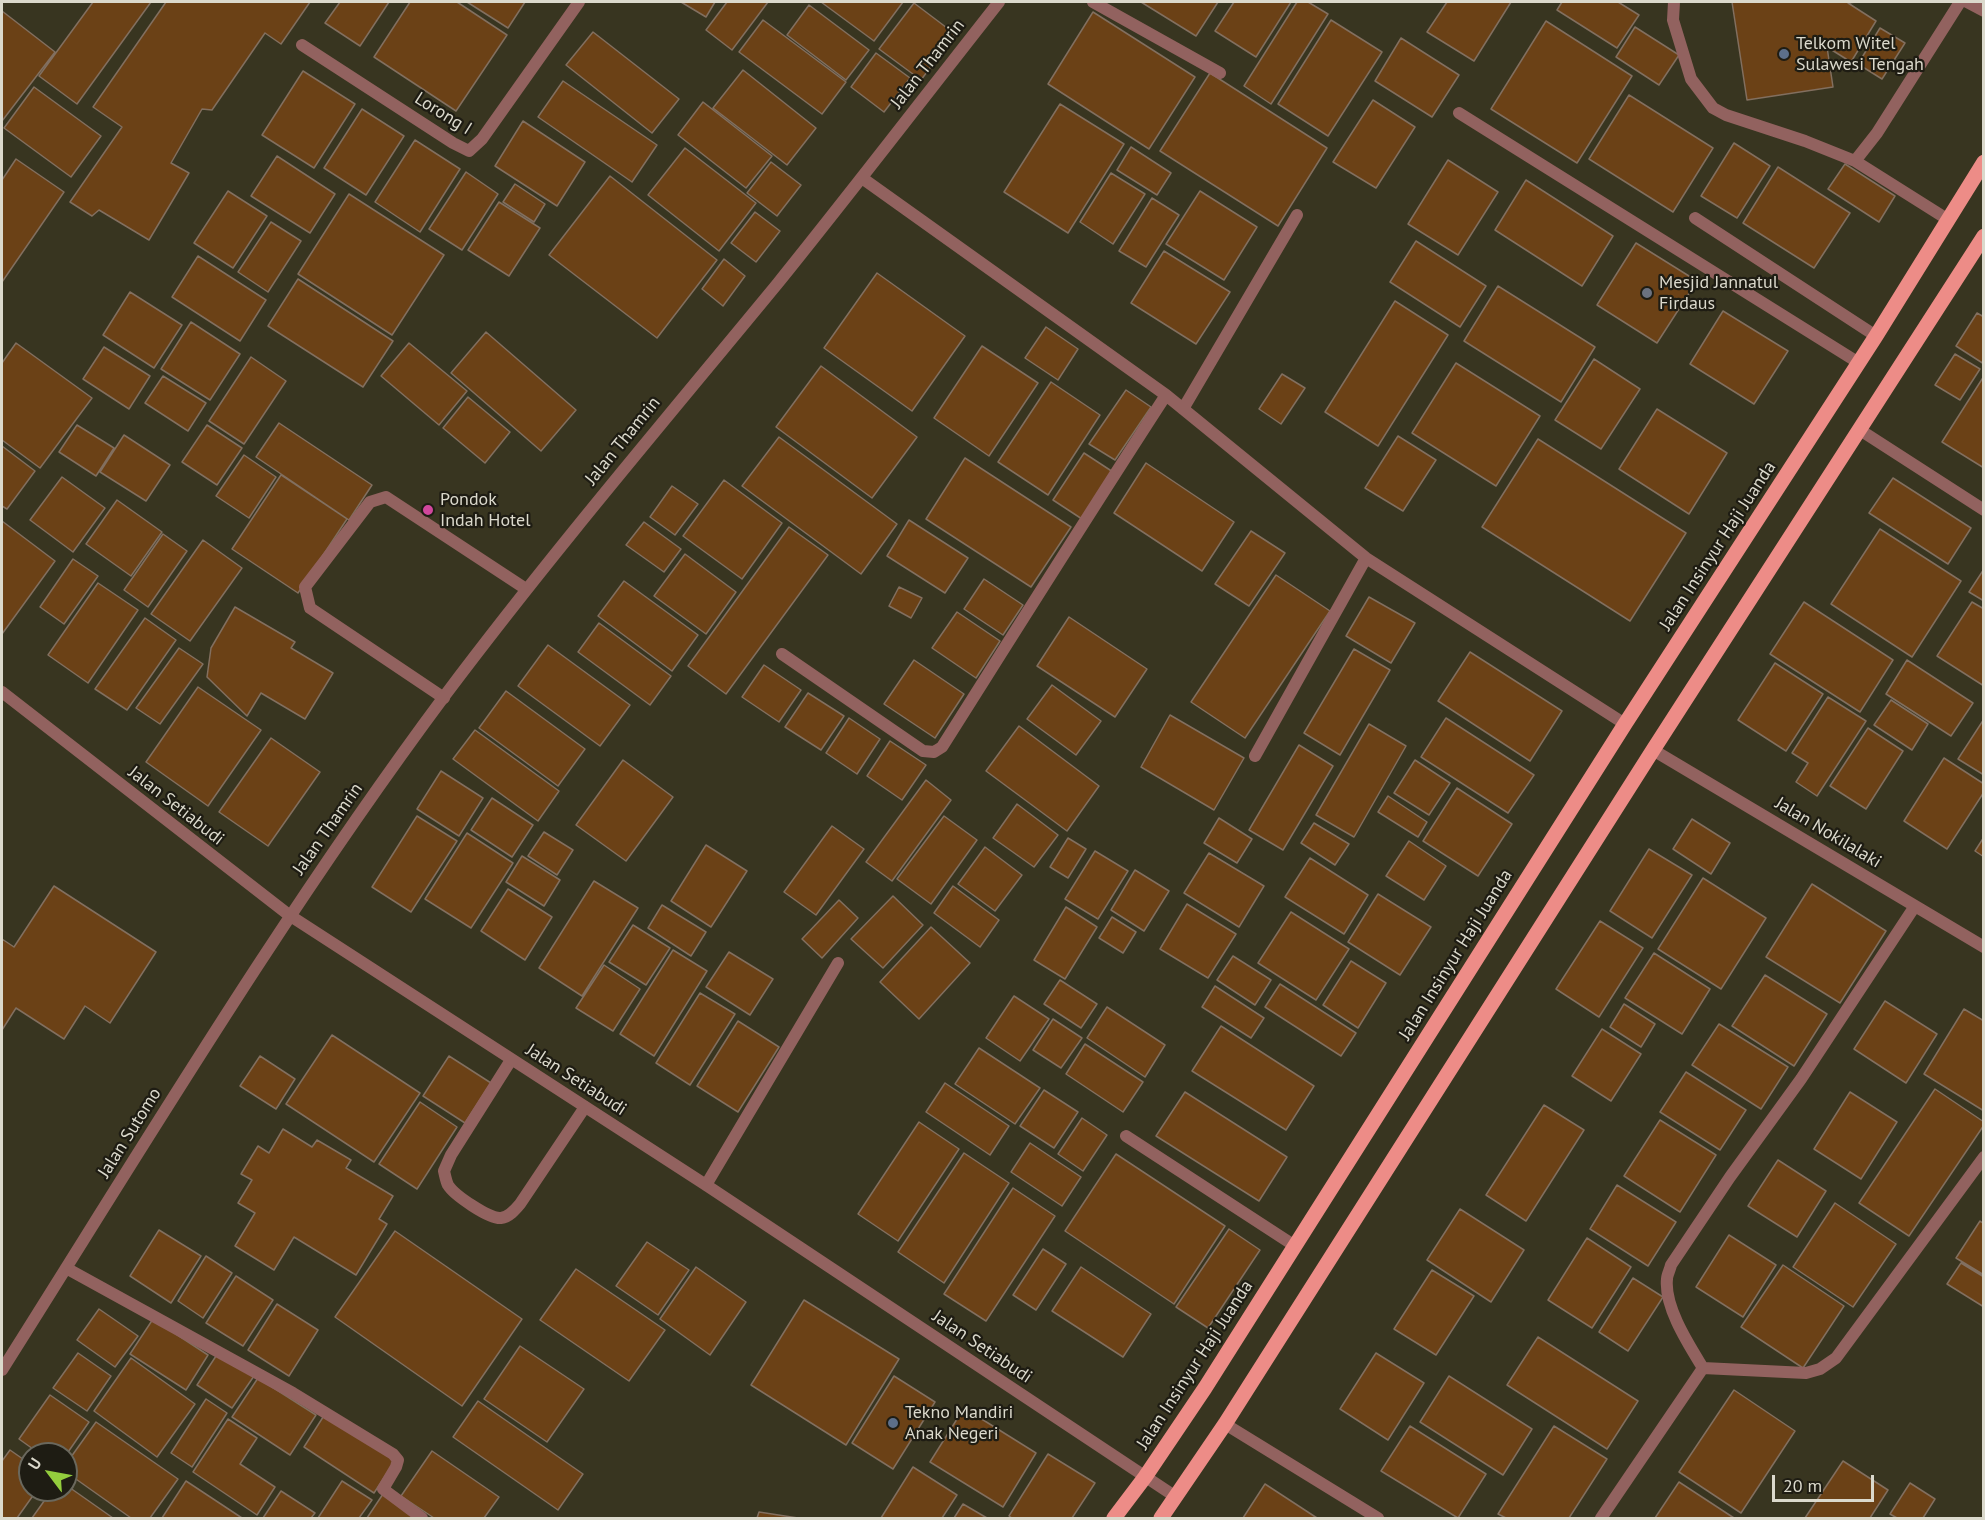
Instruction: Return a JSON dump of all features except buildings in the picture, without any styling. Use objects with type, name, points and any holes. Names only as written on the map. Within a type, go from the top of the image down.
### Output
[{"type":"main road","name":"Jalan Insinyur Haji Juanda","points":[[1145,1477],[1205,1388],[1625,724],[1859,363],[1983,162]]},
{"type":"main road","points":[[1161,1518],[1225,1424],[1983,236]]},
{"type":"main road","points":[[1114,1518],[1145,1477]]},
{"type":"street","name":"Lorong I","points":[[302,45],[453,143],[469,151],[482,139],[579,2]]},
{"type":"street","name":"Jalan Thamrin","points":[[289,915],[444,698],[526,589],[862,178],[999,2]]},
{"type":"street","points":[[1094,2],[1220,73]]},
{"type":"street","points":[[1674,2],[1673,20],[1691,79],[1713,108],[1726,115],[1805,141],[1856,161],[1947,219]]},
{"type":"street","points":[[1856,161],[1877,133],[1960,2]]},
{"type":"street","points":[[1967,2],[1983,11]]},
{"type":"street","points":[[1459,112],[1859,363]]},
{"type":"street","points":[[862,178],[1166,395],[1366,558],[1625,724]]},
{"type":"street","points":[[1183,410],[1297,216]]},
{"type":"street","points":[[1695,218],[1876,336]]},
{"type":"street","points":[[782,654],[923,751],[934,752],[942,747],[1025,618],[1057,562],[1166,395]]},
{"type":"street","points":[[1860,430],[1983,510]]},
{"type":"street","points":[[444,698],[310,608],[305,586],[370,502],[386,497],[526,589]]},
{"type":"street","points":[[1255,756],[1366,558]]},
{"type":"street","name":"Jalan Setiabudi","points":[[2,692],[289,915],[706,1185],[1145,1477]]},
{"type":"street","name":"Jalan Nokilalaki","points":[[1653,750],[1983,946]]},
{"type":"street","points":[[1703,1368],[1679,1328],[1673,1312],[1666,1280],[1671,1265],[1730,1177],[1801,1080],[1915,906]]},
{"type":"street","name":"Jalan Sutomo","points":[[2,1370],[289,915]]},
{"type":"street","points":[[706,1185],[838,963]]},
{"type":"street","points":[[512,1060],[451,1155],[444,1171],[447,1184],[455,1194],[489,1215],[500,1218],[511,1214],[585,1107]]},
{"type":"street","points":[[1126,1136],[1295,1246]]},
{"type":"street","points":[[1703,1368],[1806,1373],[1820,1369],[1836,1358],[1983,1157]]},
{"type":"street","points":[[66,1268],[293,1393],[393,1454],[398,1460],[383,1489],[422,1518]]},
{"type":"street","points":[[1601,1518],[1703,1368]]},
{"type":"street","points":[[1225,1424],[1378,1518]]},
{"type":"street","name":"Jalan Insinyur Haji Juanda","points":[[1145,1477],[1176,1497]]},
{"type":"place","name":"Telkom Witel Sulawesi Tengah","points":[[1784,54]]},
{"type":"place","name":"Mesjid Jannatul Firdaus","points":[[1647,293]]},
{"type":"place","name":"Pondok Indah Hotel","points":[[428,510]]},
{"type":"place","name":"Tekno Mandiri Anak Negeri","points":[[893,1423]]}]
